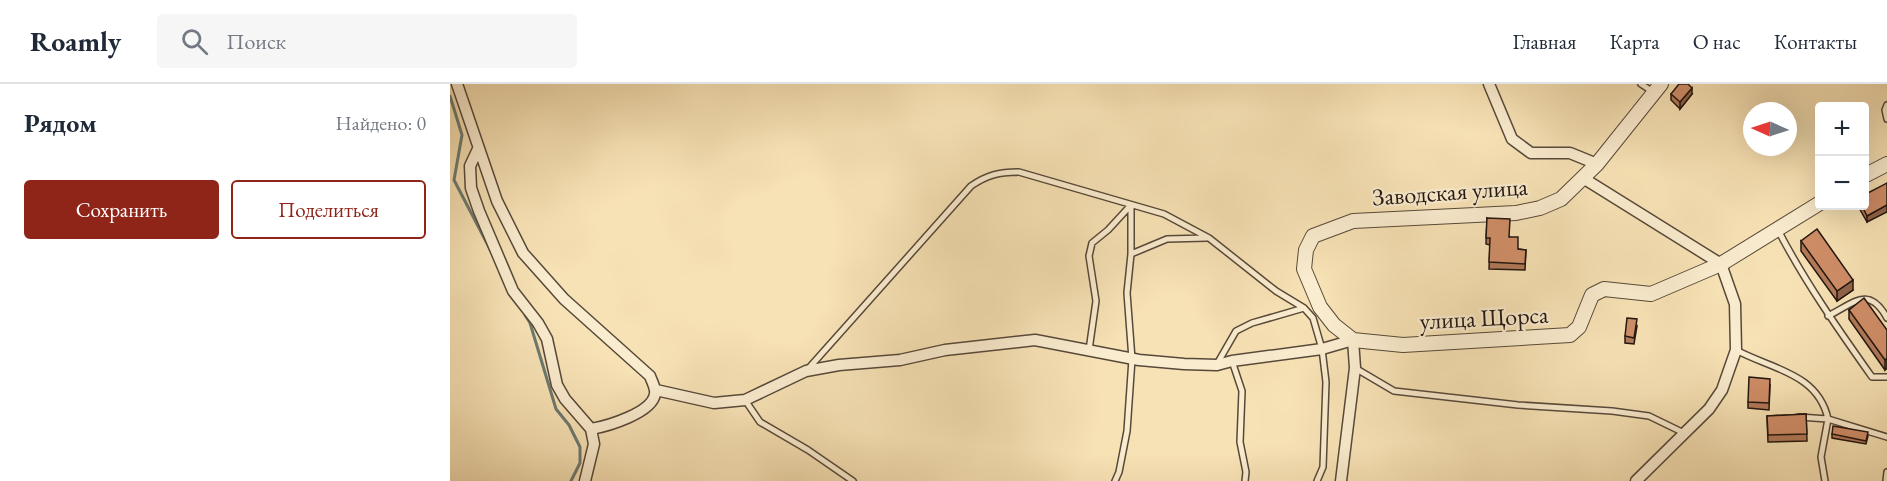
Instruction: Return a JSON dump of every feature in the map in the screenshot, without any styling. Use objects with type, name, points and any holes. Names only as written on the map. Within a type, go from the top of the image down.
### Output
[{"type":"street","points":[[457,84],[497,201],[523,254],[564,299],[650,376],[656,390],[654,398],[631,417],[616,424],[591,429]]},
{"type":"street","points":[[1490,84],[1512,139],[1531,153],[1570,153],[1597,164]]},
{"type":"street","name":"Заводская улица","points":[[1353,339],[1334,325],[1320,307],[1304,269],[1306,250],[1313,236],[1353,221],[1516,213],[1540,208],[1561,199],[1597,164],[1658,88]]},
{"type":"street","points":[[478,149],[470,166],[471,188],[479,211],[513,291],[538,323],[547,339],[557,385],[565,399],[591,429],[594,444],[585,481]]},
{"type":"street","points":[[1869,174],[1887,164]]},
{"type":"street","points":[[1583,178],[1721,264],[1735,304],[1736,350],[1722,390],[1709,409],[1636,481]]},
{"type":"street","name":"улица Щорса","points":[[1353,339],[1403,345],[1570,335],[1579,327],[1592,296],[1604,289],[1651,294],[1721,264],[1815,206]]},
{"type":"street","points":[[656,390],[714,403],[746,400],[806,371],[839,365],[900,360],[945,350],[1035,340],[1132,359],[1217,365],[1322,349],[1353,339],[1355,368],[1341,481]]},
{"type":"lane","points":[[1641,84],[1658,88]]},
{"type":"lane","points":[[1887,105],[1885,110],[1887,119]]},
{"type":"lane","points":[[806,371],[971,186],[984,177],[1000,172],[1019,172],[1164,214],[1209,238],[1276,291],[1304,308],[1313,318],[1322,349],[1326,382],[1323,467],[1317,481]]},
{"type":"lane","points":[[1115,481],[1127,431],[1132,359],[1127,293],[1131,255],[1131,205]]},
{"type":"lane","points":[[1089,352],[1096,302],[1089,256],[1092,243],[1108,230],[1131,205]]},
{"type":"lane","points":[[1778,230],[1792,258],[1828,316],[1872,377],[1887,377]]},
{"type":"lane","points":[[1131,255],[1167,239],[1209,238]]},
{"type":"lane","points":[[1828,316],[1860,300],[1871,299],[1880,304],[1887,318]]},
{"type":"lane","points":[[1217,365],[1236,331],[1252,323],[1304,308]]},
{"type":"lane","points":[[1736,350],[1773,365],[1803,381],[1825,403],[1828,419],[1821,457],[1825,481]]},
{"type":"lane","points":[[1232,361],[1242,392],[1240,442],[1246,472],[1245,481]]},
{"type":"lane","points":[[1355,368],[1394,391],[1518,405],[1612,411],[1649,417],[1684,434]]},
{"type":"lane","points":[[746,400],[760,422],[808,450],[853,481]]},
{"type":"lane","points":[[1796,417],[1828,419],[1887,437]]},
{"type":"lane","points":[[1886,480],[1887,472]]},
{"type":"building","points":[[1679,84],[1688,84],[1692,88],[1680,102],[1671,94]]},
{"type":"building","points":[[1887,183],[1887,205],[1867,216],[1864,210],[1869,210],[1869,192]]},
{"type":"building","points":[[1487,218],[1510,219],[1509,237],[1518,237],[1518,249],[1526,250],[1525,264],[1489,262],[1490,238],[1486,238]]},
{"type":"building","points":[[1817,229],[1853,280],[1837,291],[1801,241]]},
{"type":"building","points":[[1864,298],[1887,330],[1887,358],[1885,360],[1849,310]]},
{"type":"building","points":[[1627,318],[1637,319],[1634,338],[1625,336]]},
{"type":"building","points":[[1749,377],[1770,379],[1769,403],[1748,402]]},
{"type":"building","points":[[1806,414],[1807,434],[1768,435],[1767,416]]},
{"type":"building","points":[[1833,426],[1868,432],[1866,441],[1832,434]]},
{"type":"waterway","points":[[450,96],[462,135],[454,180],[491,251]]},
{"type":"waterway","points":[[525,315],[530,323],[556,409],[569,425],[580,447],[580,463],[571,481]]}]
